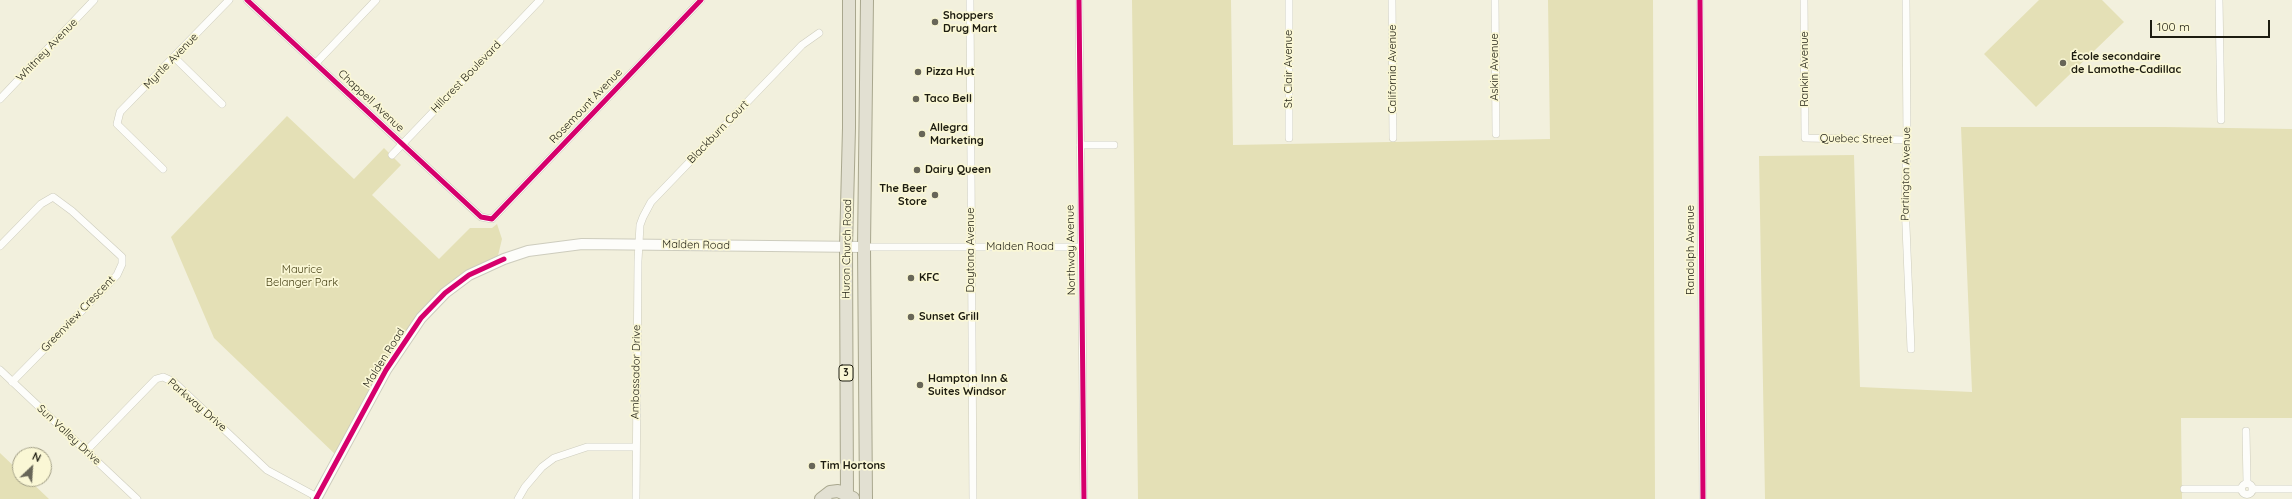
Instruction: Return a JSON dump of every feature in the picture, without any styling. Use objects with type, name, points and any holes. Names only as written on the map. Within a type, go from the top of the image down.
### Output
[{"type":"highway","name":"Huron Church Road","points":[[849,0],[849,128],[846,247],[849,498]]},
{"type":"highway","name":"Huron Church Road","points":[[866,499],[864,247],[867,0]]},
{"type":"highway","points":[[821,499],[830,492],[838,491],[849,498]]},
{"type":"main road","name":"Malden Road","points":[[317,498],[386,370],[421,318],[446,293],[469,275],[504,259],[528,251],[582,244],[864,247]]},
{"type":"street","name":"Whitney Avenue","points":[[0,99],[94,0]]},
{"type":"street","name":"Myrtle Avenue","points":[[163,169],[117,124],[120,112],[175,58],[229,0]]},
{"type":"street","name":"Chappell Avenue","points":[[247,0],[481,217]]},
{"type":"street","points":[[316,63],[376,0]]},
{"type":"street","name":"Hillcrest Boulevard","points":[[392,155],[540,0]]},
{"type":"street","name":"Rosemount Avenue","points":[[481,217],[492,219],[701,0]]},
{"type":"street","name":"Daytona Avenue","points":[[970,0],[972,499]]},
{"type":"street","name":"Northway Avenue","points":[[1079,0],[1084,499]]},
{"type":"street","name":"St. Clair Avenue","points":[[1288,0],[1289,138]]},
{"type":"street","name":"California Avenue","points":[[1392,0],[1393,138]]},
{"type":"street","name":"Askin Avenue","points":[[1495,0],[1496,134]]},
{"type":"street","name":"Randolph Avenue","points":[[1700,0],[1703,499]]},
{"type":"street","name":"Rankin Avenue","points":[[1804,0],[1805,138]]},
{"type":"street","name":"Partington Avenue","points":[[1906,0],[1907,140],[1905,202],[1911,349]]},
{"type":"street","points":[[2219,0],[2220,120]]},
{"type":"street","name":"Blackburn Court","points":[[639,244],[640,225],[651,202],[802,45],[820,33]]},
{"type":"street","points":[[175,58],[222,104]]},
{"type":"street","name":"Quebec Street","points":[[1805,138],[1907,140]]},
{"type":"street","points":[[1080,145],[1114,145]]},
{"type":"street","name":"Greenview Crescent","points":[[0,246],[41,204],[53,197],[72,211],[122,257],[122,264],[117,275],[12,382]]},
{"type":"street","name":"Ambassador Drive","points":[[636,499],[639,244]]},
{"type":"street","name":"Malden Road","points":[[864,247],[1081,247]]},
{"type":"street","name":"Sun Valley Drive","points":[[0,370],[137,499]]},
{"type":"street","name":"Parkway Drive","points":[[86,451],[156,378],[163,377],[174,382],[267,470],[317,498]]},
{"type":"street","points":[[2246,431],[2247,491]]},
{"type":"street","points":[[518,499],[525,487],[542,467],[554,458],[587,447],[636,447]]},
{"type":"street","points":[[2184,489],[2247,491],[2292,489]]},
{"type":"green space","points":[[1132,0],[1231,0],[1233,145],[1550,139],[1548,0],[1653,0],[1655,499],[1138,499]]},
{"type":"green space","points":[[2039,0],[2102,0],[2124,22],[2036,107],[1984,54]]},
{"type":"green space","name":"Maurice Belanger Park","points":[[287,116],[354,179],[384,148],[401,165],[372,195],[439,259],[470,228],[492,228],[497,224],[502,239],[496,264],[462,280],[429,309],[338,457],[214,338],[171,237]]},
{"type":"green space","points":[[1961,127],[2165,127],[2292,129],[2292,418],[2181,418],[2182,499],[1765,499],[1759,156],[1854,155],[1860,387],[1972,392]]},
{"type":"green space","points":[[0,453],[12,464],[12,487],[36,487],[49,499],[0,499]]},
{"type":"cycle path","points":[[247,0],[481,217],[492,219],[701,0]]},
{"type":"cycle path","points":[[1079,0],[1084,499]]},
{"type":"cycle path","points":[[1700,0],[1703,499]]},
{"type":"cycle path","points":[[316,499],[386,370],[421,318],[445,293],[469,275],[504,259]]},
{"type":"place","name":"Shoppers Drug Mart","points":[[935,22]]},
{"type":"place","name":"École secondaire de Lamothe-Cadillac","points":[[2063,63]]},
{"type":"place","name":"Pizza Hut","points":[[918,72]]},
{"type":"place","name":"Taco Bell","points":[[916,99]]},
{"type":"place","name":"Allegra Marketing","points":[[922,134]]},
{"type":"place","name":"Dairy Queen","points":[[917,170]]},
{"type":"place","name":"The Beer Store","points":[[935,195]]},
{"type":"place","name":"KFC","points":[[911,278]]},
{"type":"place","name":"Sunset Grill","points":[[911,317]]},
{"type":"place","name":"Hampton Inn & Suites Windsor","points":[[920,385]]},
{"type":"place","name":"Tim Hortons","points":[[812,466]]}]
